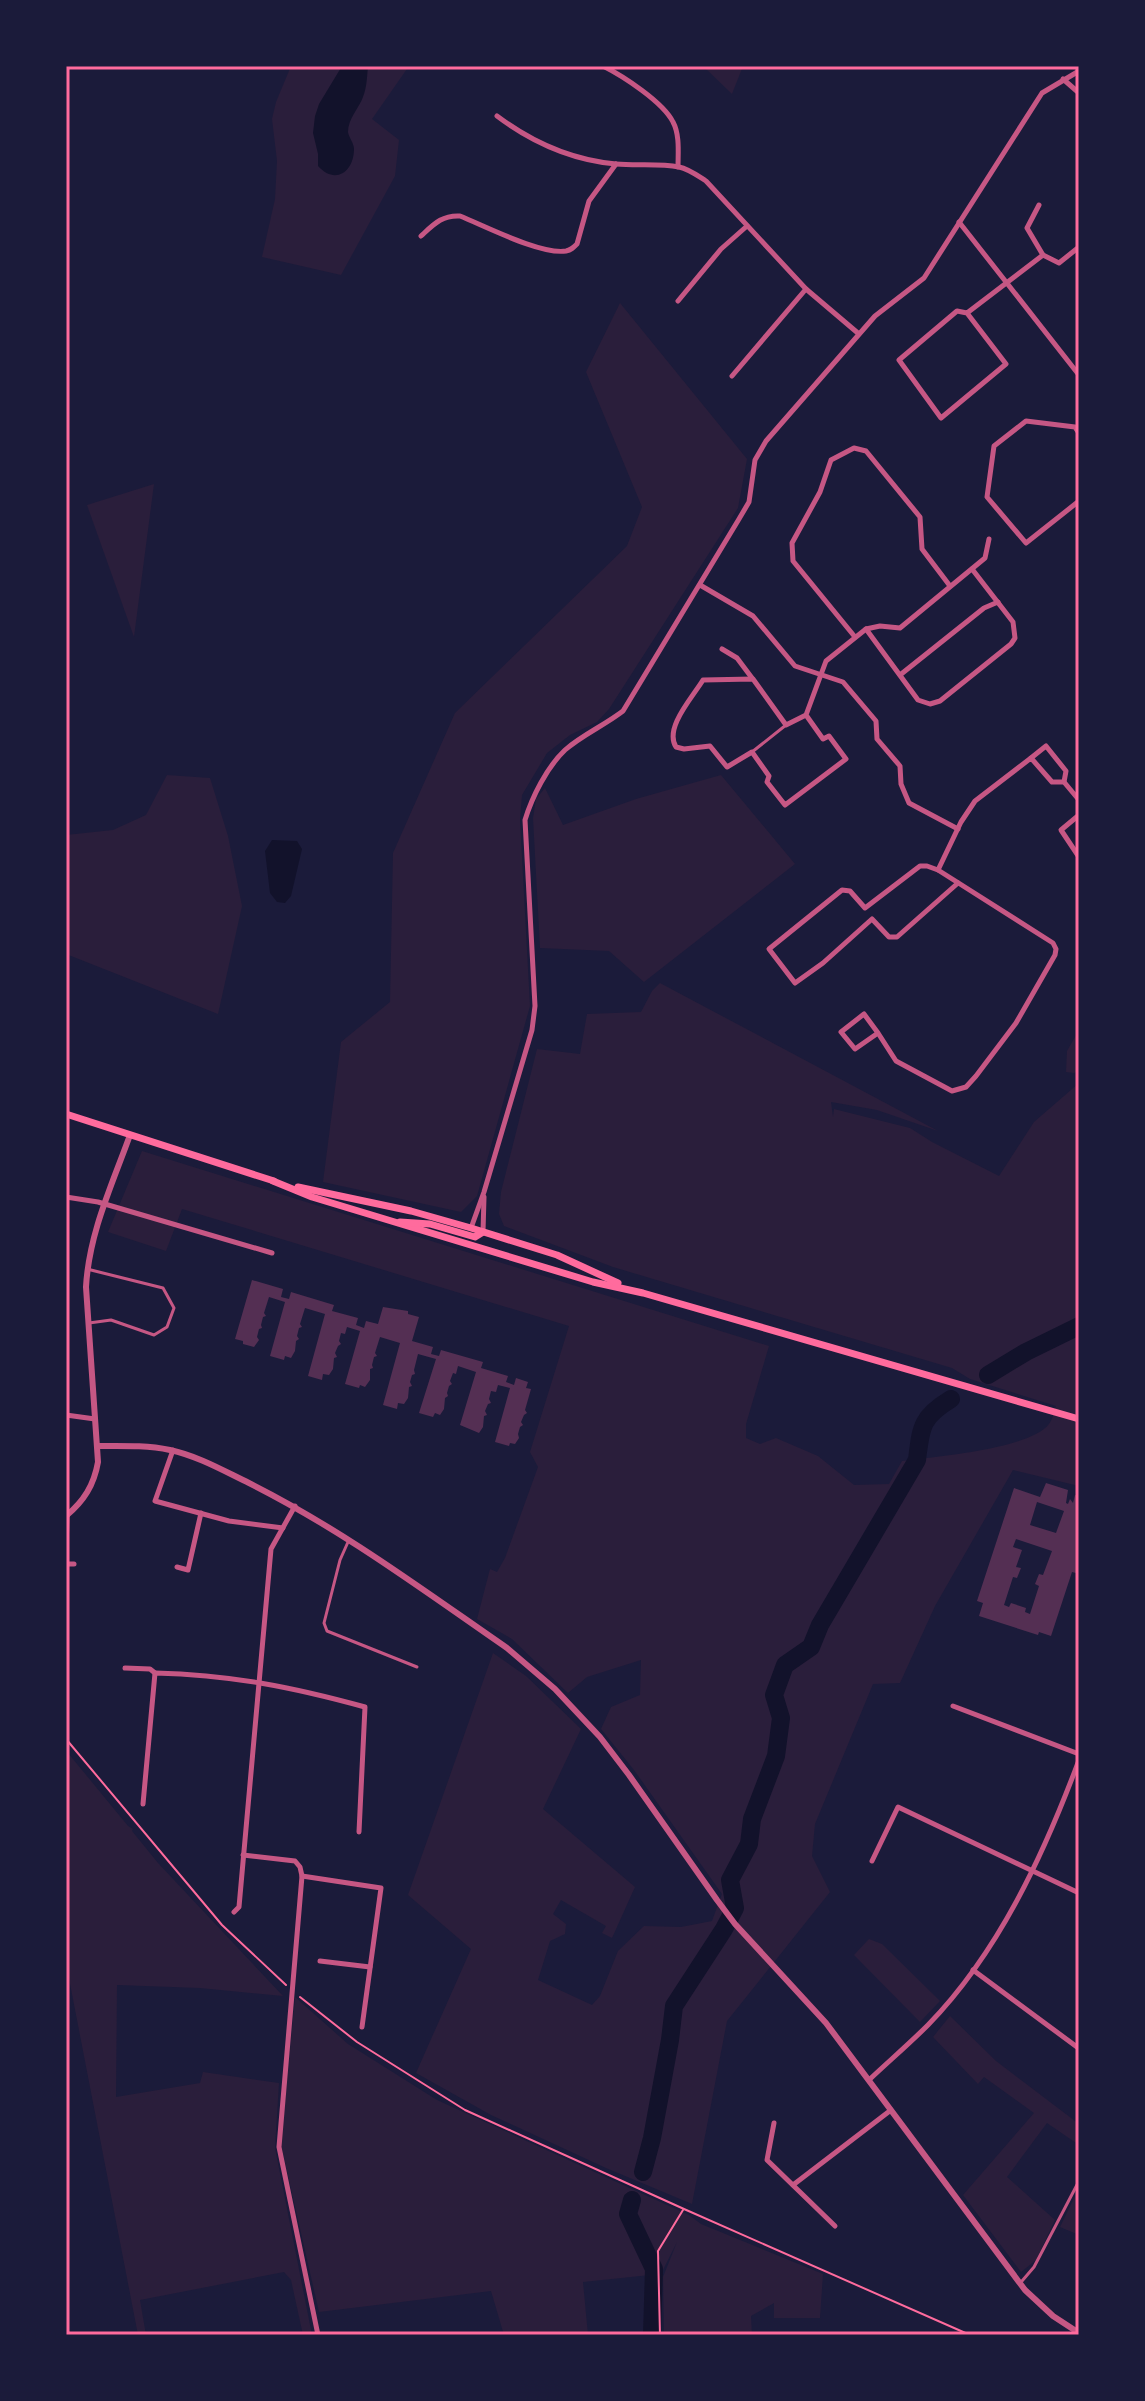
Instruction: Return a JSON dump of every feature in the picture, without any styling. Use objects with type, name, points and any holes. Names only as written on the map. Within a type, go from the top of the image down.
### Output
[{"type":"main road","points":[[66,1114],[394,1222],[430,1224],[475,1237],[483,1232],[557,1255],[643,1293]]},
{"type":"main road","points":[[273,1181],[411,1211],[469,1236],[478,1247],[1079,1419]]},
{"type":"main road","points":[[478,1247],[483,1232]]},
{"type":"street","points":[[603,66],[636,86],[673,121],[678,137],[678,167]]},
{"type":"street","points":[[469,1236],[534,1018],[525,820],[531,798],[565,750],[623,711],[749,502],[755,460],[766,441],[875,316],[924,278],[1042,93],[1079,71]]},
{"type":"street","points":[[1063,79],[1079,93]]},
{"type":"street","points":[[497,116],[542,145],[580,159],[688,170],[706,181],[806,289],[859,334]]},
{"type":"street","points":[[421,236],[439,219],[450,215],[460,216],[532,246],[565,251],[571,249],[577,244],[589,201],[616,164]]},
{"type":"street","points":[[1039,205],[1027,228],[1043,255],[1059,263],[1079,247]]},
{"type":"street","points":[[959,222],[1079,375]]},
{"type":"street","points":[[678,301],[721,249],[747,226]]},
{"type":"street","points":[[967,313],[1006,364],[941,418],[899,360],[957,311],[967,313],[1043,255]]},
{"type":"street","points":[[732,376],[806,289]]},
{"type":"street","points":[[1079,433],[1075,427],[1026,421],[994,446],[987,497],[1026,543],[1079,501]]},
{"type":"street","points":[[855,637],[793,561],[792,543],[820,492],[831,460],[848,450],[866,451],[920,517],[922,549],[950,586]]},
{"type":"street","points":[[722,649],[737,658],[786,725],[806,715],[826,661],[866,629],[880,626],[900,628],[985,558],[989,539]]},
{"type":"street","points":[[866,629],[918,700],[930,704],[940,701],[1015,638],[1013,622],[972,569]]},
{"type":"street","points":[[700,585],[753,616],[795,666],[843,682],[876,721],[877,739],[900,766],[901,784],[909,803],[958,829]]},
{"type":"street","points":[[900,675],[984,608],[998,602]]},
{"type":"street","points":[[753,679],[703,680],[672,729],[676,747],[710,746],[727,767],[752,752],[769,776],[767,782],[785,805],[846,759],[829,736],[823,739],[806,715]]},
{"type":"street","points":[[938,870],[975,801],[1046,746],[1066,771],[1064,782]]},
{"type":"street","points":[[1031,758],[1052,782],[1064,782]]},
{"type":"street","points":[[1064,782],[1079,800]]},
{"type":"street","points":[[1079,815],[1061,830],[1079,857]]},
{"type":"street","points":[[878,1033],[855,1049],[841,1032],[864,1014],[878,1033],[896,1061],[952,1091],[966,1087],[1016,1023],[1055,955],[1053,943],[938,870],[920,866],[865,908],[850,891],[842,890],[769,949],[795,983],[823,963],[872,919],[889,937],[897,937],[958,883]]},
{"type":"street","points":[[66,1553],[67,1515],[89,1491],[98,1462],[86,1287],[90,1247],[130,1135]]},
{"type":"street","points":[[483,1232],[484,1192]]},
{"type":"street","points":[[66,1197],[104,1204],[272,1253]]},
{"type":"street","points":[[66,1415],[95,1419]]},
{"type":"street","points":[[97,1446],[140,1445],[173,1450],[206,1462],[295,1506],[350,1539],[507,1648],[568,1702],[629,1775],[735,1924],[826,2023],[1030,2296],[1079,2333]]},
{"type":"street","points":[[173,1450],[155,1501],[229,1521],[283,1528]]},
{"type":"street","points":[[234,1912],[239,1907],[271,1549],[295,1506]]},
{"type":"street","points":[[177,1567],[188,1570],[201,1513]]},
{"type":"street","points":[[66,1564],[74,1564]]},
{"type":"street","points":[[125,1668],[259,1681],[365,1707],[359,1832]]},
{"type":"street","points":[[143,1804],[155,1673]]},
{"type":"street","points":[[869,2080],[929,2024],[973,1970],[1006,1920],[1061,1810],[1079,1757],[953,1706]]},
{"type":"street","points":[[872,1861],[898,1807],[1079,1893]]},
{"type":"street","points":[[243,1855],[295,1861],[302,1876],[279,2147],[318,2335]]},
{"type":"street","points":[[302,1876],[381,1888],[362,2027]]},
{"type":"street","points":[[320,1961],[370,1967]]},
{"type":"street","points":[[973,1970],[1077,2047]]},
{"type":"street","points":[[793,2185],[891,2110]]},
{"type":"street","points":[[774,2123],[767,2160],[835,2226]]},
{"type":"street","points":[[66,2334],[75,2335]]},
{"type":"lane","points":[[752,752],[786,725]]},
{"type":"lane","points":[[87,1269],[163,1288],[174,1308],[167,1327],[154,1335],[111,1320],[89,1323]]},
{"type":"lane","points":[[350,1539],[340,1560],[324,1623],[327,1631],[417,1667]]},
{"type":"lane","points":[[1020,2283],[1034,2267],[1079,2181]]},
{"type":"path","points":[[66,1739],[222,1925],[269,1971],[357,2042],[465,2110],[970,2335]]},
{"type":"path","points":[[660,2335],[658,2251],[684,2209]]},
{"type":"shaded area","points":[[291,66],[409,66],[372,119],[399,140],[395,176],[341,275],[262,257],[275,199],[277,161],[272,119]]},
{"type":"shaded area","points":[[342,66],[368,66],[367,78],[363,97],[348,127],[354,149],[351,164],[342,173],[331,175],[318,166],[313,133],[319,104]]},
{"type":"shaded area","points":[[703,66],[743,66],[732,94]]},
{"type":"shaded area","points":[[620,303],[747,459],[738,508],[609,709],[597,722],[570,735],[547,753],[522,795],[520,820],[530,1006],[477,1196],[461,1212],[323,1182],[341,1042],[390,1002],[393,853],[455,713],[627,546],[642,507],[586,372]]},
{"type":"shaded area","points":[[154,484],[134,637],[87,505]]},
{"type":"shaded area","points":[[167,775],[210,778],[228,836],[242,906],[218,1014],[66,954],[66,835],[113,830],[146,815]]},
{"type":"shaded area","points":[[721,775],[795,864],[644,982],[609,951],[540,948],[533,818],[536,799],[545,788],[563,825],[636,799]]},
{"type":"shaded area","points":[[272,840],[297,841],[302,849],[291,896],[285,903],[277,902],[270,893],[265,851]]},
{"type":"shaded area","points":[[660,983],[938,1131],[877,1110],[831,1102],[833,1117],[834,1109],[910,1128],[999,1176],[1034,1122],[1079,1083],[1079,1486],[1013,1470],[935,1606],[900,1683],[873,1684],[815,1824],[812,1856],[830,1892],[727,2021],[692,2204],[491,2115],[416,2073],[471,1949],[408,1895],[493,1653],[526,1676],[581,1729],[543,1809],[635,1887],[612,1938],[602,1933],[606,1926],[561,1900],[553,1914],[566,1924],[565,1934],[550,1941],[538,1980],[592,2005],[600,1996],[618,1951],[644,1926],[681,1927],[712,1921],[722,1894],[601,1729],[611,1707],[640,1695],[641,1660],[587,1677],[568,1693],[512,1639],[477,1619],[490,1569],[497,1572],[505,1558],[538,1467],[530,1452],[569,1326],[182,1209],[166,1251],[108,1232],[142,1151],[769,1346],[746,1424],[746,1438],[760,1444],[776,1438],[818,1456],[854,1485],[889,1484],[902,1461],[1003,1446],[1039,1433],[1049,1424],[1056,1406],[970,1379],[952,1368],[613,1267],[504,1226],[499,1214],[501,1192],[537,1049],[580,1054],[587,1014],[641,1012]]},
{"type":"shaded area","points":[[1079,1030],[1079,1071],[1066,1072],[1067,1051]]},
{"type":"shaded area","points":[[68,1753],[158,1863],[283,1996],[200,1988],[117,1985],[116,2097],[200,2083],[203,2072],[279,2083],[275,2148],[312,2335],[303,2335],[291,2280],[284,2272],[140,2300],[146,2335],[138,2335],[66,1963]]},
{"type":"shaded area","points":[[869,1939],[882,1944],[940,2001],[920,2022],[854,1955]]},
{"type":"shaded area","points":[[295,1997],[348,2044],[437,2100],[689,2215],[701,2224],[823,2274],[820,2318],[774,2318],[774,2303],[751,2316],[752,2335],[664,2335],[663,2277],[677,2242],[663,2270],[649,2267],[650,2275],[583,2282],[588,2335],[504,2335],[491,2291],[319,2312],[281,2145]]},
{"type":"shaded area","points":[[950,2016],[996,2061],[1079,2124],[1079,2145],[1047,2123],[1007,2177],[1055,2220],[1036,2260],[1021,2272],[963,2195],[1034,2113],[984,2077],[978,2084],[933,2037]]},
{"type":"shaded area","points":[[1079,2188],[1079,2235],[1060,2227]]},
{"type":"building","points":[[252,1280],[283,1289],[281,1297],[289,1299],[291,1292],[334,1305],[332,1311],[358,1318],[356,1325],[364,1328],[366,1321],[378,1324],[383,1307],[408,1311],[408,1314],[419,1317],[412,1341],[433,1347],[431,1354],[439,1356],[441,1350],[483,1362],[481,1368],[508,1376],[506,1382],[514,1385],[516,1378],[528,1382],[526,1388],[531,1389],[519,1438],[509,1446],[495,1442],[510,1388],[498,1385],[496,1392],[491,1391],[491,1403],[485,1411],[487,1415],[479,1433],[460,1425],[476,1372],[458,1366],[440,1415],[435,1413],[433,1417],[419,1413],[436,1359],[418,1354],[415,1374],[410,1382],[412,1386],[404,1404],[398,1403],[397,1409],[383,1405],[400,1343],[380,1337],[375,1353],[377,1356],[370,1369],[370,1380],[365,1387],[345,1384],[360,1331],[347,1327],[345,1334],[341,1333],[341,1344],[329,1375],[323,1374],[322,1380],[308,1376],[325,1314],[305,1308],[297,1336],[299,1339],[291,1358],[285,1356],[284,1360],[270,1356],[285,1302],[269,1297],[264,1313],[266,1316],[257,1337],[259,1340],[254,1347],[243,1344],[243,1341],[235,1339]]},
{"type":"building","points":[[1046,1483],[1068,1490],[1068,1504],[1070,1499],[1073,1503],[1075,1495],[1079,1496],[1079,1563],[1076,1573],[1072,1572],[1051,1636],[1039,1632],[1038,1635],[979,1616],[983,1603],[977,1601],[1014,1488],[1040,1497]],"holes":[[[1037,1502],[1064,1511],[1056,1533],[1030,1525]],[[1016,1539],[1052,1551],[1043,1575],[1039,1574],[1035,1584],[1039,1586],[1030,1614],[1025,1612],[1026,1608],[1011,1603],[1009,1607],[1004,1605],[1013,1577],[1017,1578],[1021,1568],[1016,1567],[1022,1550],[1013,1547]]]},
{"type":"waterway","points":[[988,1375],[1079,1326]]},
{"type":"waterway","points":[[643,2172],[652,2138],[674,2006],[735,1908],[730,1880],[749,1844],[752,1819],[776,1756],[781,1718],[774,1695],[785,1665],[811,1647],[820,1625],[917,1460],[924,1424],[934,1411],[951,1399]]},
{"type":"waterway","points":[[632,2200],[628,2214],[654,2269],[652,2335]]}]
